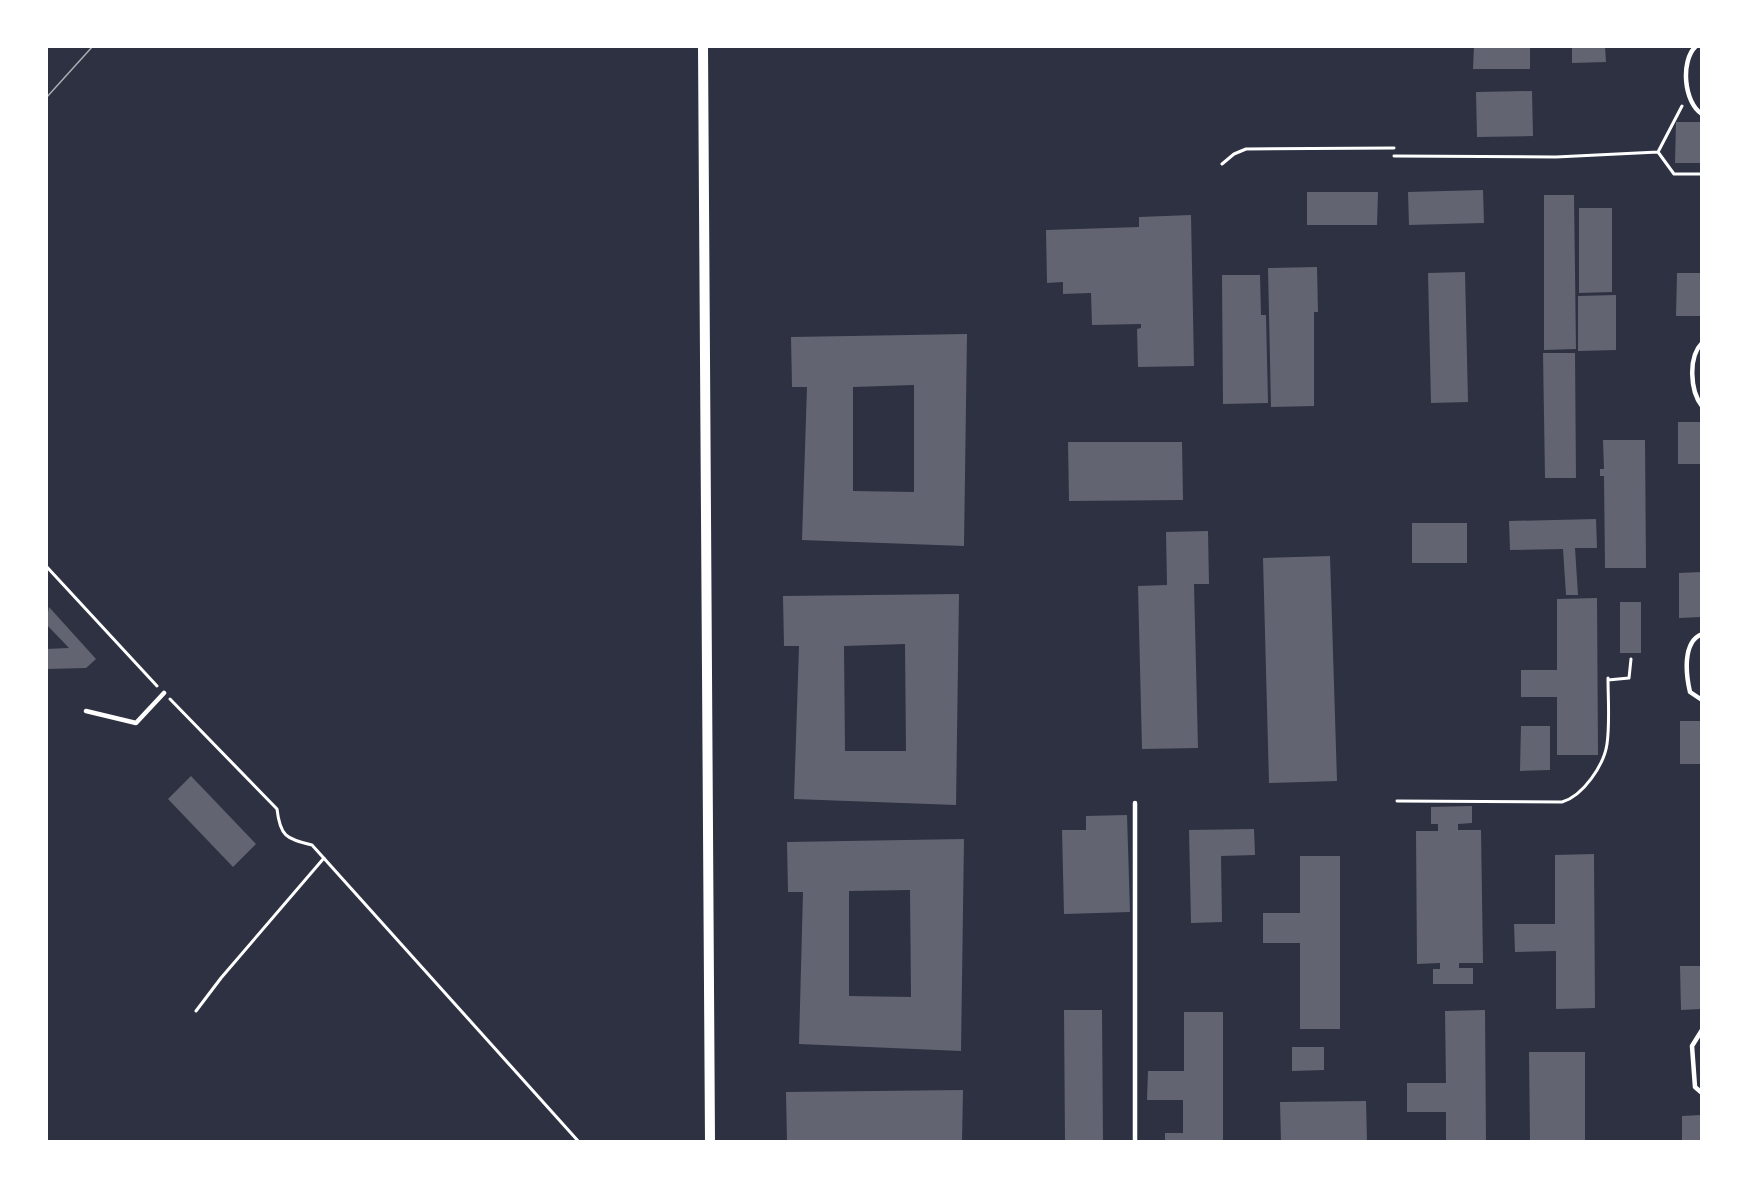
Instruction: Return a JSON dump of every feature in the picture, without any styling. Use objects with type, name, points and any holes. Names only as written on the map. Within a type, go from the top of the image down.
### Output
[{"type":"street","points":[[703,46],[710,1142]]},
{"type":"lane","points":[[1696,46],[1688,62],[1688,96],[1701,114]]},
{"type":"lane","points":[[1701,343],[1696,349],[1694,361],[1694,389],[1696,399],[1701,406]]},
{"type":"lane","points":[[1701,634],[1691,643],[1688,651],[1689,692],[1701,700]]},
{"type":"lane","points":[[86,711],[136,723],[164,693]]},
{"type":"lane","points":[[1135,803],[1135,1142]]},
{"type":"lane","points":[[1701,1030],[1692,1046],[1695,1088],[1701,1094]]},
{"type":"path","points":[[1658,152],[1688,96]]},
{"type":"path","points":[[1222,164],[1234,154],[1246,149],[1394,148]]},
{"type":"path","points":[[1395,156],[1556,157],[1658,152]]},
{"type":"path","points":[[1658,152],[1674,174],[1701,174]]},
{"type":"path","points":[[1397,801],[1562,802],[1573,799],[1591,777],[1607,746],[1608,679],[1629,678],[1631,659]]},
{"type":"path","points":[[277,809],[279,829],[292,840],[312,845],[325,858],[579,1142]]},
{"type":"path","points":[[196,1011],[221,978],[325,858]]},
{"type":"building","points":[[1474,46],[1530,46],[1530,69],[1473,69]]},
{"type":"building","points":[[1572,46],[1605,46],[1606,62],[1572,63]]},
{"type":"building","points":[[1532,91],[1533,136],[1477,137],[1476,92]]},
{"type":"building","points":[[1676,122],[1701,122],[1701,163],[1675,163]]},
{"type":"building","points":[[1483,190],[1484,223],[1409,225],[1408,192]]},
{"type":"building","points":[[1307,192],[1378,192],[1377,225],[1307,225]]},
{"type":"building","points":[[1544,195],[1574,195],[1576,349],[1544,350]]},
{"type":"building","points":[[1579,208],[1612,208],[1612,292],[1579,293]]},
{"type":"building","points":[[1191,215],[1194,366],[1138,367],[1137,329],[1141,328],[1141,324],[1092,325],[1091,293],[1063,294],[1063,282],[1047,283],[1046,230],[1139,227],[1139,217]]},
{"type":"building","points":[[1317,267],[1318,312],[1314,312],[1314,406],[1271,407],[1268,268]]},
{"type":"building","points":[[1465,272],[1468,402],[1431,403],[1428,273]]},
{"type":"building","points":[[1677,273],[1701,273],[1701,316],[1676,316]]},
{"type":"building","points":[[1222,275],[1260,275],[1261,315],[1266,315],[1268,403],[1223,404]]},
{"type":"building","points":[[1616,295],[1616,350],[1578,351],[1578,296]]},
{"type":"building","points":[[967,334],[964,546],[802,540],[807,387],[792,387],[791,337]],"holes":[[[914,385],[914,492],[853,491],[853,387]]]},
{"type":"building","points":[[1543,353],[1575,353],[1576,478],[1545,478]]},
{"type":"building","points":[[1678,422],[1701,422],[1701,464],[1678,464]]},
{"type":"building","points":[[1603,440],[1645,440],[1646,568],[1605,568],[1604,476],[1600,476],[1600,469],[1604,469]]},
{"type":"building","points":[[1068,442],[1182,442],[1183,500],[1069,501]]},
{"type":"building","points":[[1596,519],[1597,548],[1575,548],[1578,595],[1566,595],[1563,549],[1510,550],[1509,521]]},
{"type":"building","points":[[1412,523],[1467,523],[1467,563],[1412,563]]},
{"type":"building","points":[[1208,531],[1209,584],[1194,584],[1198,748],[1142,749],[1138,586],[1167,585],[1166,532]]},
{"type":"building","points":[[1330,556],[1337,781],[1269,783],[1263,558]]},
{"type":"building","points":[[1701,572],[1701,617],[1679,618],[1679,573]]},
{"type":"building","points":[[959,594],[956,805],[794,799],[799,646],[784,646],[783,596]],"holes":[[[905,644],[906,751],[845,751],[844,646]]]},
{"type":"building","points":[[1597,598],[1598,755],[1557,755],[1557,697],[1521,697],[1521,670],[1557,670],[1557,599]]},
{"type":"building","points":[[1620,602],[1641,602],[1641,653],[1620,653]]},
{"type":"building","points":[[49,607],[96,659],[86,668],[46,669],[46,649],[69,648],[46,624]]},
{"type":"building","points":[[1680,721],[1701,721],[1701,764],[1680,764]]},
{"type":"building","points":[[1521,726],[1550,726],[1550,770],[1520,771]]},
{"type":"building","points":[[191,776],[256,844],[233,867],[168,799]]},
{"type":"building","points":[[1472,806],[1472,823],[1458,824],[1458,830],[1481,830],[1483,963],[1459,963],[1459,968],[1473,968],[1473,984],[1433,984],[1433,969],[1440,969],[1440,963],[1417,964],[1416,831],[1438,831],[1438,824],[1431,824],[1431,807]]},
{"type":"building","points":[[1127,815],[1130,912],[1064,914],[1062,830],[1086,830],[1086,816]]},
{"type":"building","points":[[1254,829],[1255,855],[1221,856],[1222,922],[1191,923],[1189,830]]},
{"type":"building","points":[[964,839],[961,1051],[799,1044],[803,892],[788,892],[787,842]],"holes":[[[910,890],[911,997],[849,996],[849,891]]]},
{"type":"building","points":[[1594,854],[1595,1008],[1556,1009],[1556,951],[1515,952],[1514,924],[1555,924],[1555,855]]},
{"type":"building","points":[[1300,856],[1340,856],[1340,1029],[1300,1029],[1300,943],[1263,943],[1263,913],[1300,913]]},
{"type":"building","points":[[1680,966],[1701,966],[1701,1009],[1681,1010]]},
{"type":"building","points":[[1064,1010],[1102,1010],[1103,1142],[1065,1142]]},
{"type":"building","points":[[1485,1010],[1486,1142],[1446,1142],[1446,1112],[1407,1112],[1407,1083],[1446,1083],[1445,1011]]},
{"type":"building","points":[[1184,1012],[1223,1012],[1223,1142],[1165,1142],[1165,1133],[1183,1133],[1183,1100],[1147,1100],[1148,1071],[1184,1071]]},
{"type":"building","points":[[1292,1047],[1324,1047],[1324,1070],[1292,1071]]},
{"type":"building","points":[[1529,1052],[1585,1052],[1585,1142],[1530,1142]]},
{"type":"building","points":[[963,1090],[962,1142],[787,1142],[786,1092]]},
{"type":"building","points":[[1366,1101],[1367,1142],[1281,1142],[1280,1102]]},
{"type":"building","points":[[1701,1115],[1701,1142],[1682,1142],[1682,1116]]},
{"type":"tram line","points":[[46,98],[93,46]]}]
